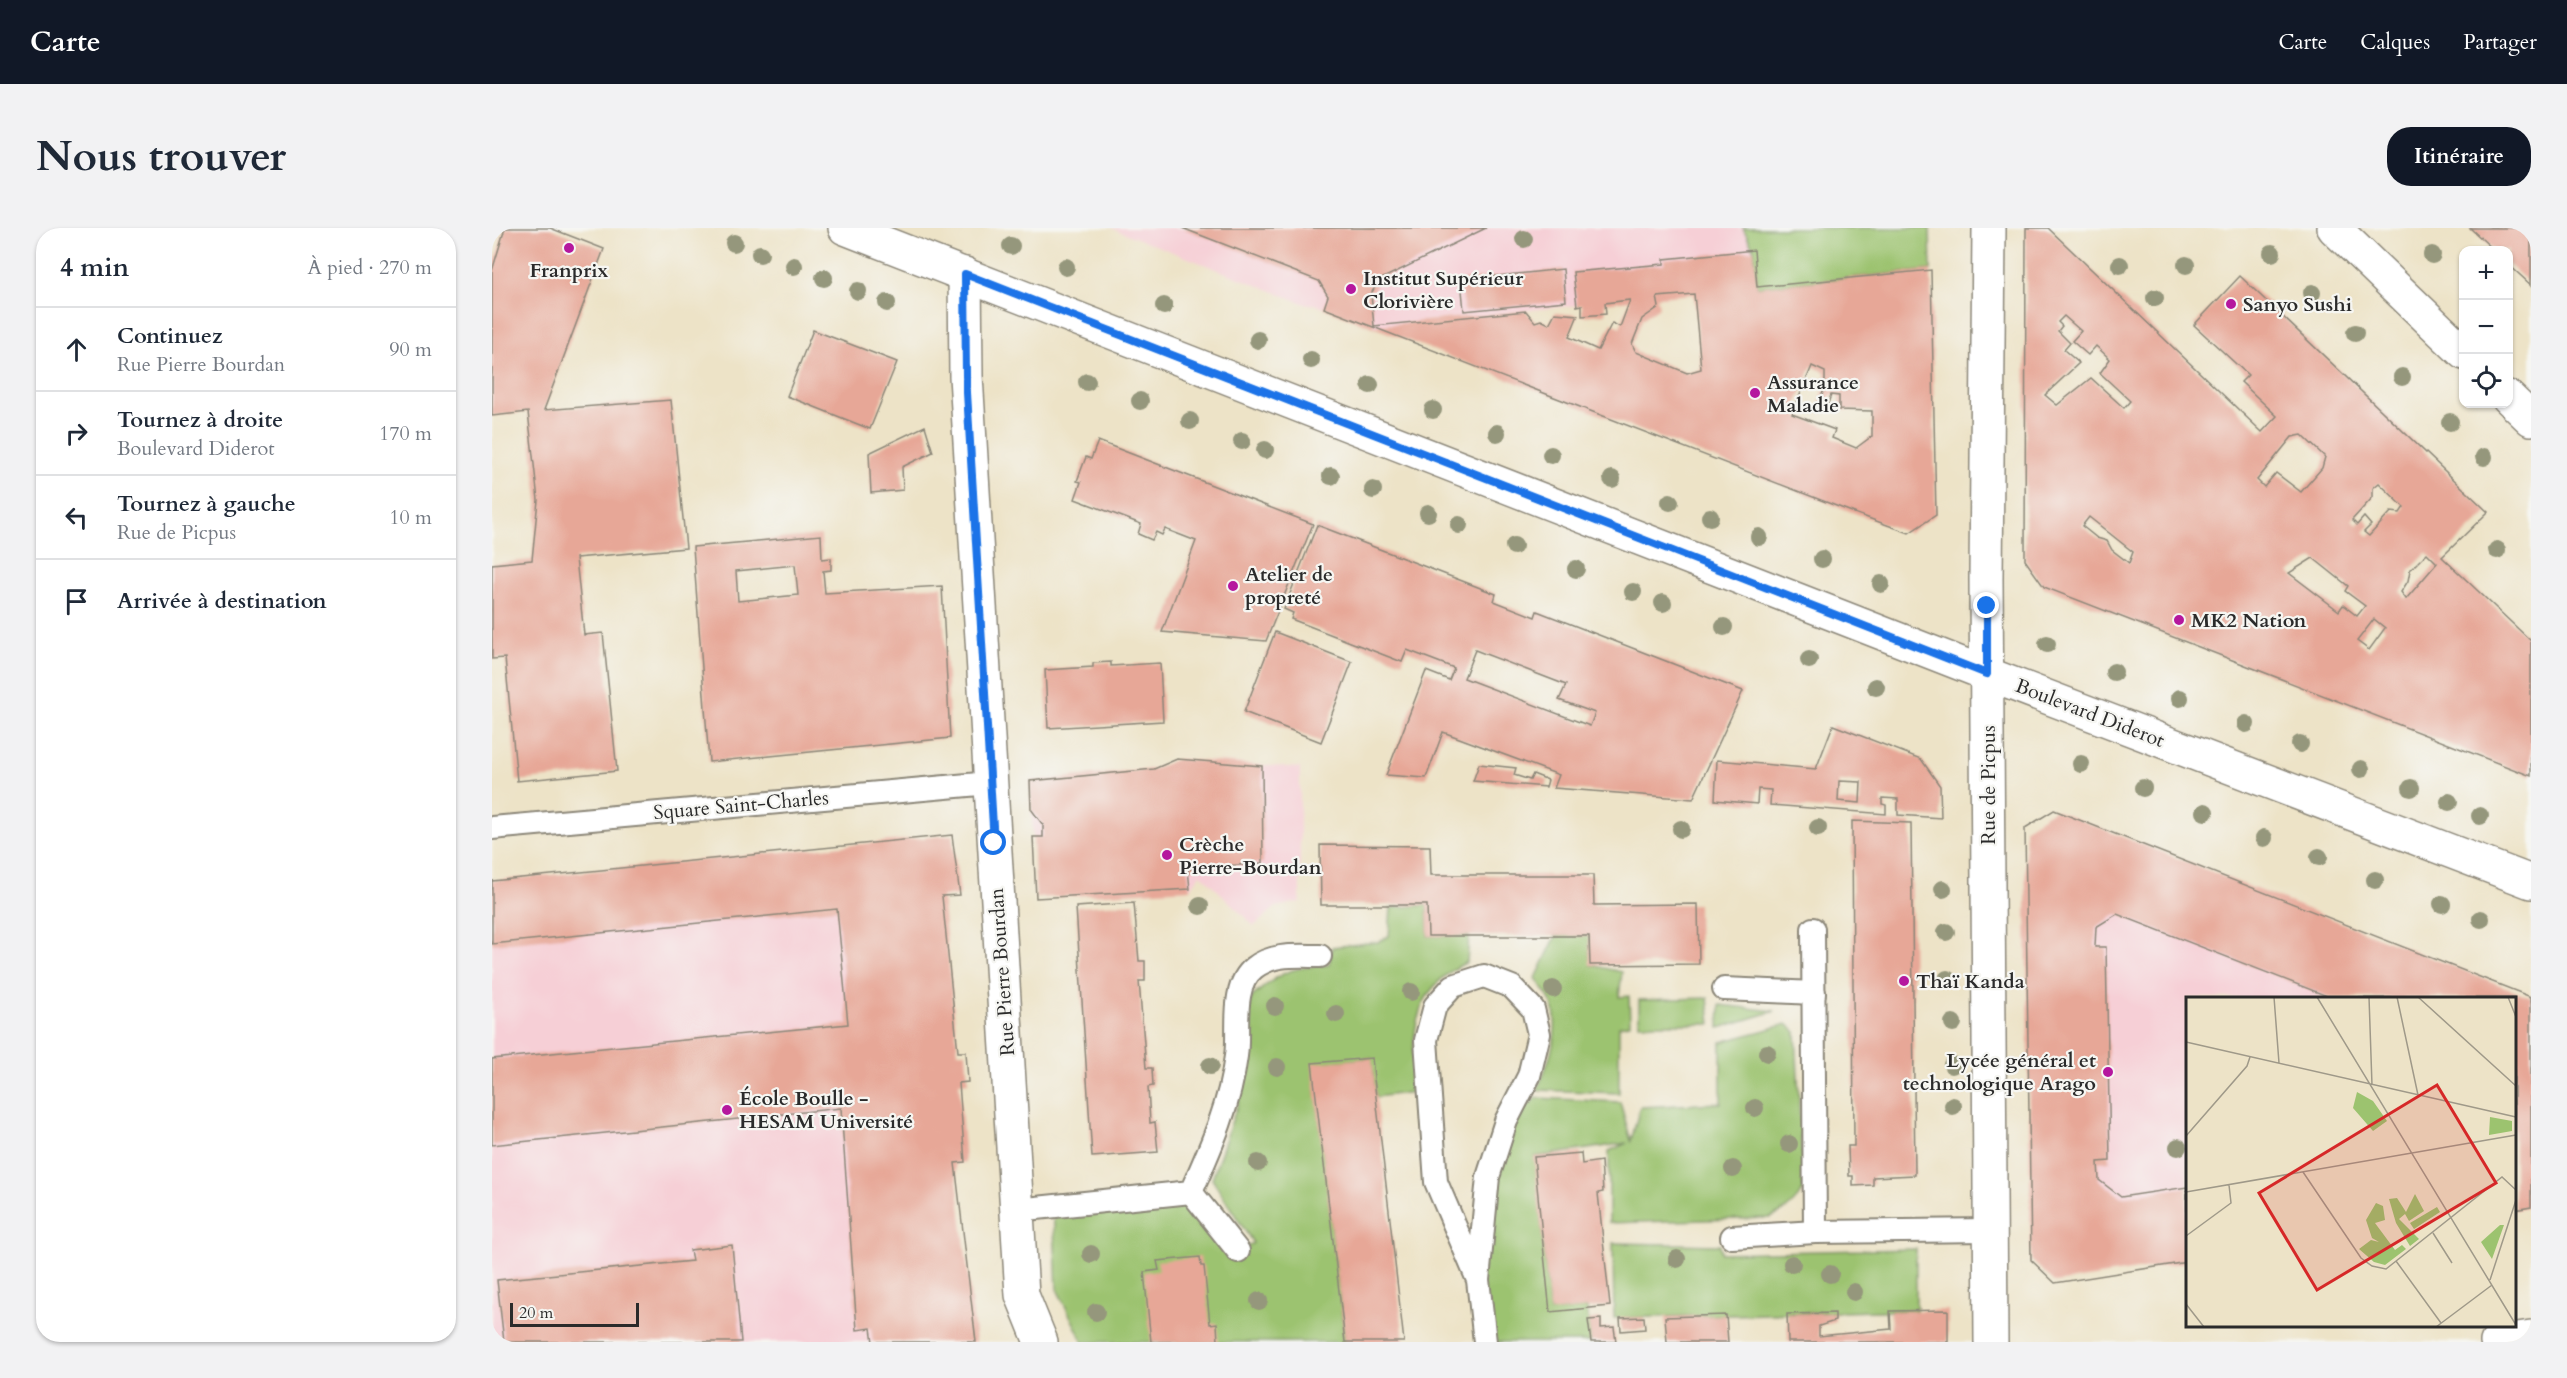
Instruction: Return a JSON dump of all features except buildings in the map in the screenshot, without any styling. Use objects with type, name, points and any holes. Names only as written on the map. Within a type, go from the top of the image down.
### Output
[{"type":"street","name":"Boulevard Diderot","points":[[845,228],[1987,674],[2531,882]]},
{"type":"street","name":"Rue de Picpus","points":[[1989,228],[1987,674],[1990,1342]]},
{"type":"street","points":[[2334,228],[2459,349]]},
{"type":"street","name":"Rue Pierre Bourdan","points":[[965,274],[966,376],[1022,1295],[1041,1342]]},
{"type":"street","points":[[2513,402],[2531,418]]},
{"type":"street","points":[[2497,1342],[2531,1336]]},
{"type":"lane","name":"Square Saint-Charles","points":[[492,828],[990,783]]},
{"type":"lane","points":[[1813,929],[1815,1232]]},
{"type":"lane","points":[[1191,1192],[1228,1101],[1236,1055],[1239,992],[1252,969],[1272,957],[1320,956]]},
{"type":"lane","points":[[1478,1280],[1436,1182],[1426,1040],[1435,1006],[1454,986],[1484,976],[1512,987],[1533,1009],[1539,1034],[1528,1076],[1506,1121],[1488,1177],[1478,1280],[1485,1342]]},
{"type":"lane","points":[[1724,990],[1814,993]]},
{"type":"lane","points":[[1017,1210],[1191,1192]]},
{"type":"lane","points":[[1191,1192],[1238,1251]]},
{"type":"lane","points":[[1732,1237],[1815,1232],[1990,1230]]},
{"type":"shaded area","points":[[1111,228],[1743,228],[1754,250],[1757,287],[1374,326],[1314,304],[1308,305]]},
{"type":"shaded area","name":"Crèche Pierre-Bourdan","points":[[1177,759],[1300,768],[1300,902],[1276,907],[1254,926],[1201,874],[1190,889],[1036,898],[1030,781],[1154,769]]},
{"type":"shaded area","name":"Lycée général et technologique Arago","points":[[2054,810],[2531,997],[2531,1207],[2516,1210],[2516,997],[2186,997],[2186,1262],[2055,1283],[2031,1260],[2025,828]]},
{"type":"shaded area","name":"École Boulle - HESAM Université","points":[[952,835],[960,895],[942,897],[958,1052],[966,1052],[968,1082],[959,1083],[965,1162],[955,1164],[976,1342],[492,1342],[492,881]]},
{"type":"green space","points":[[1743,228],[1930,228],[1931,270],[1757,287],[1754,250]]},
{"type":"green space","points":[[1427,905],[1428,936],[1469,936],[1467,962],[1448,973],[1434,986],[1424,1001],[1418,1017],[1413,1052],[1413,1092],[1376,1097],[1371,1058],[1313,1064],[1345,1342],[1083,1342],[1057,1289],[1053,1208],[1191,1192],[1238,1251],[1253,1243],[1212,1179],[1238,1103],[1251,998],[1286,972],[1304,967],[1329,965],[1332,947],[1378,942],[1389,936],[1391,908]]},
{"type":"green space","points":[[1556,936],[1589,936],[1591,965],[1622,972],[1619,997],[1629,996],[1630,1024],[1619,1026],[1619,1093],[1537,1090],[1549,1060],[1554,1039],[1555,1017],[1552,1003],[1536,978]]},
{"type":"green space","points":[[1708,998],[1711,1024],[1639,1024],[1639,1000]]},
{"type":"green space","points":[[1720,1005],[1775,1011],[1719,1028]]},
{"type":"green space","points":[[1787,1024],[1796,1032],[1803,1190],[1797,1199],[1785,1210],[1770,1218],[1609,1223],[1609,1151],[1627,1143],[1535,1157],[1550,1312],[1587,1308],[1591,1342],[1485,1342],[1478,1280],[1506,1121],[1537,1098],[1620,1102],[1631,1141],[1640,1107],[1721,1103],[1721,1042]]},
{"type":"green space","points":[[1613,1243],[1720,1245],[1721,1253],[1916,1249],[1916,1310],[1614,1318]]},
{"type":"place","name":"Franprix","points":[[569,248]]},
{"type":"place","name":"Institut Supérieur Clorivière","points":[[1351,289]]},
{"type":"place","name":"Sanyo Sushi","points":[[2231,304]]},
{"type":"place","name":"Assurance Maladie","points":[[1755,393]]},
{"type":"place","name":"Atelier de propreté","points":[[1233,586]]},
{"type":"place","name":"MK2 Nation","points":[[2179,620]]},
{"type":"place","name":"Crèche Pierre-Bourdan","points":[[1167,855]]},
{"type":"place","name":"Thaï Kanda","points":[[1904,981]]},
{"type":"place","name":"Lycée général et technologique Arago","points":[[2108,1072]]},
{"type":"place","name":"École Boulle - HESAM Université","points":[[727,1110]]},
{"type":"route","points":[[994,843],[966,376],[965,274],[1987,674],[1987,606]]}]
